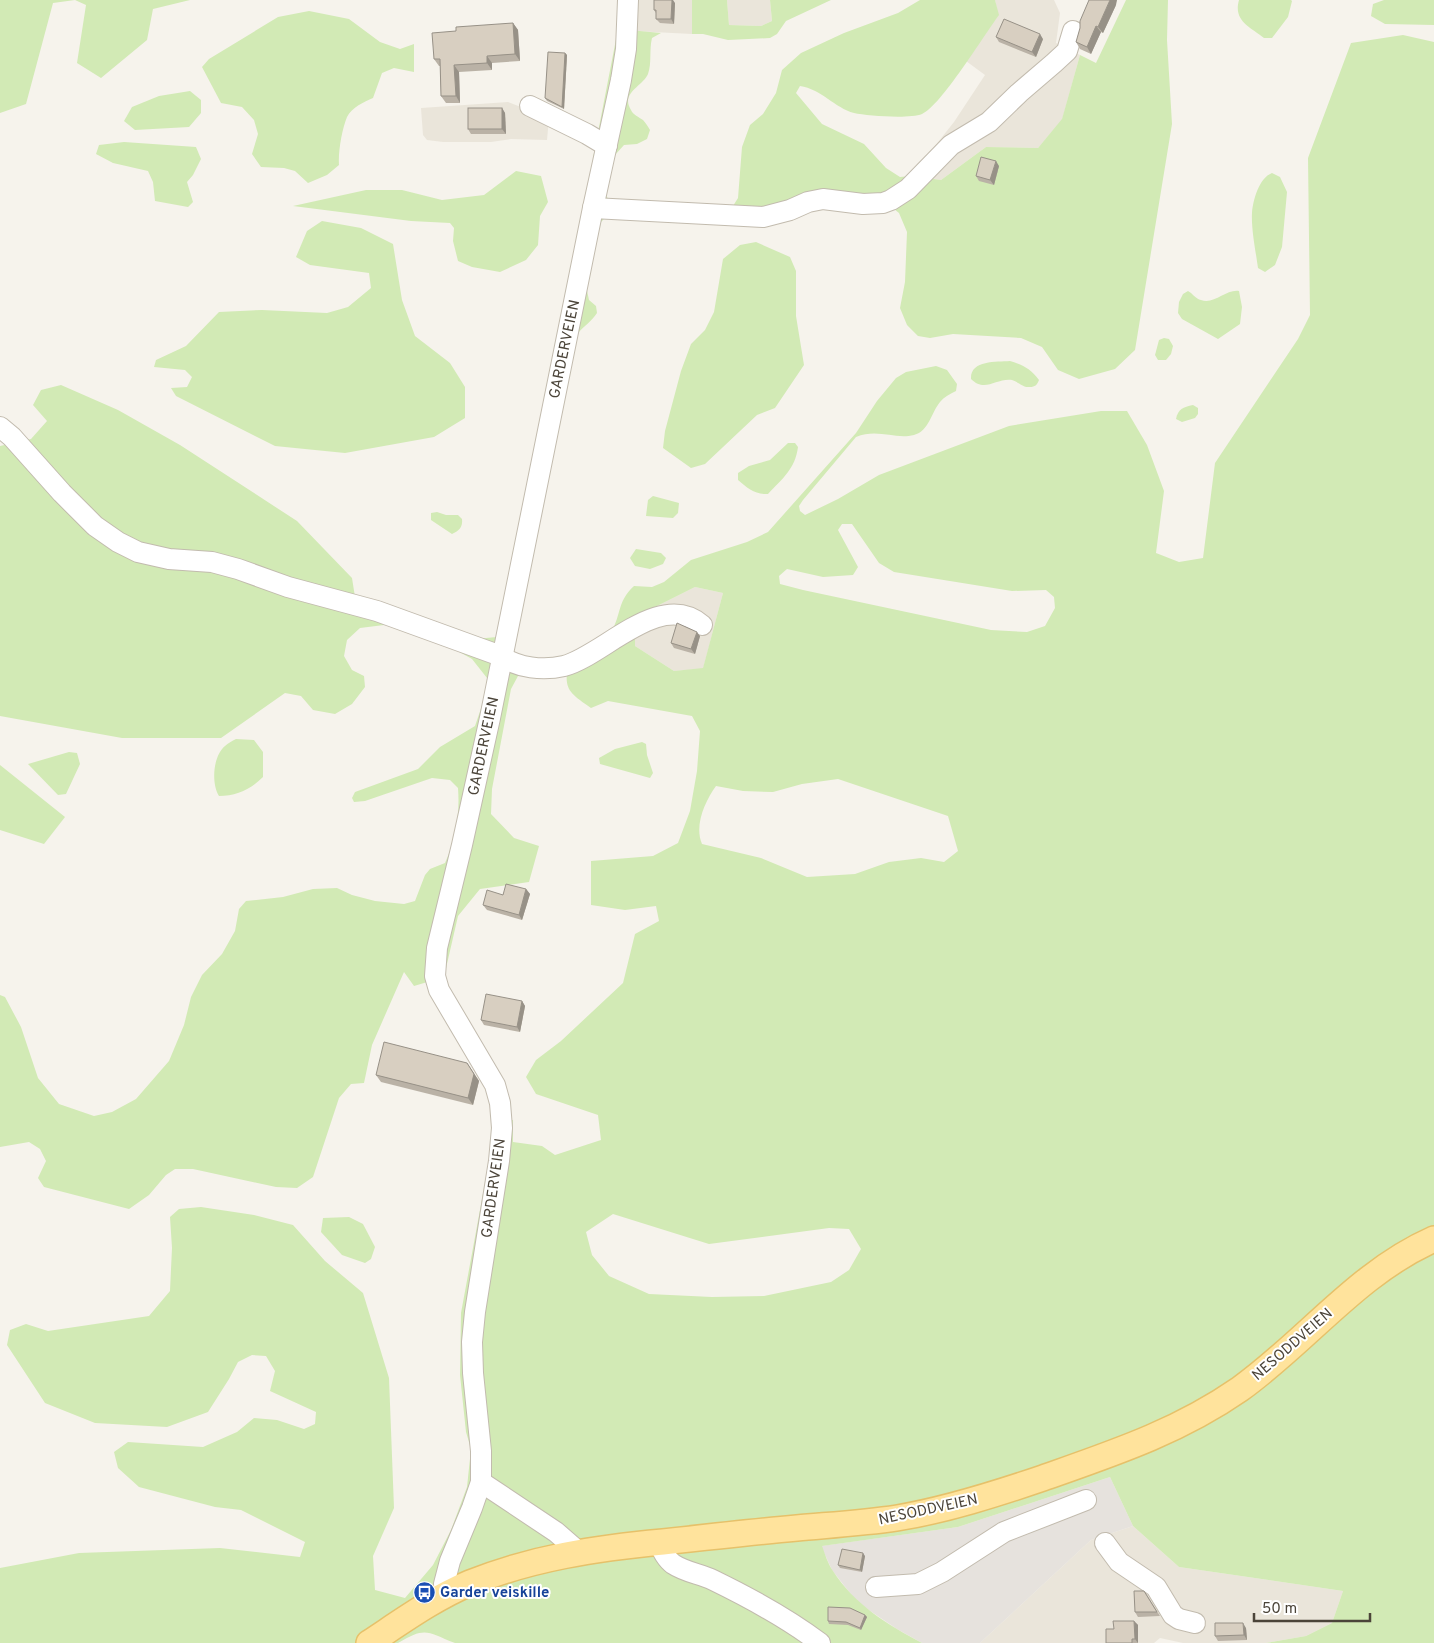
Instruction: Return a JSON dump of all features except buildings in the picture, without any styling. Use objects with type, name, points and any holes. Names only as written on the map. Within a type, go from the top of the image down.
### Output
[{"type":"main road","name":"NESODDVEIEN","points":[[369,1643],[445,1595],[466,1584],[505,1570],[579,1552],[658,1542],[866,1522],[922,1513],[1016,1487],[1152,1438],[1205,1412],[1242,1388],[1362,1283],[1400,1257],[1434,1240]]},
{"type":"street","name":"GARDERVEIEN","points":[[445,1595],[444,1584],[450,1561],[481,1482],[481,1451],[472,1373],[472,1342],[499,1161],[502,1128],[500,1104],[495,1085],[439,990],[435,976],[435,963],[464,836],[607,146],[623,65],[628,0]]},
{"type":"street","points":[[593,208],[763,217],[823,199],[862,204],[883,203],[908,189],[951,145],[989,122],[1067,51],[1073,31]]},
{"type":"street","points":[[530,106],[607,146]]},
{"type":"street","points":[[0,427],[12,437],[62,493],[95,526],[138,552],[169,559],[212,562],[238,569],[288,587],[377,611],[501,656],[519,665],[548,669],[565,666],[647,620],[682,616],[695,619],[702,625]]},
{"type":"street","points":[[481,1482],[556,1532],[579,1552]]},
{"type":"street","points":[[876,1587],[918,1584],[942,1572],[1004,1532],[1086,1500]]},
{"type":"street","points":[[658,1542],[667,1558],[674,1564],[702,1575],[758,1603],[799,1627],[820,1643]]},
{"type":"street","points":[[1104,1543],[1119,1562],[1156,1587],[1173,1615],[1179,1619],[1195,1623]]},
{"type":"shaded area","points":[[636,0],[692,0],[692,34],[634,31]]},
{"type":"shaded area","points":[[727,0],[770,0],[772,21],[761,26],[729,25]]},
{"type":"shaded area","points":[[995,0],[1054,0],[1060,13],[1056,43],[1080,55],[1062,120],[1038,148],[986,147],[941,180],[911,176],[954,122],[985,75],[966,61],[998,15]]},
{"type":"shaded area","points":[[508,102],[549,118],[547,140],[511,139],[491,142],[443,142],[427,140],[423,135],[421,108]]},
{"type":"shaded area","points":[[695,587],[723,593],[703,669],[674,671],[635,646],[635,617]]},
{"type":"shaded area","points":[[1110,1477],[1133,1526],[1091,1540],[980,1643],[922,1643],[897,1629],[857,1602],[832,1570],[821,1546],[958,1527]]},
{"type":"shaded area","points":[[1133,1526],[1179,1567],[1343,1591],[1332,1623],[1306,1636],[1266,1643],[1183,1643],[1160,1638],[1154,1643],[980,1643],[1091,1540]]},
{"type":"green space","points":[[0,0],[75,0],[53,3],[26,104],[0,113]]},
{"type":"green space","points":[[75,0],[190,0],[153,9],[147,40],[101,78],[77,63],[86,5]]},
{"type":"green space","points":[[692,0],[727,0],[729,25],[761,26],[772,21],[770,0],[831,0],[786,21],[777,34],[770,38],[728,40],[703,34],[692,34]]},
{"type":"green space","points":[[920,0],[995,0],[999,15],[951,84],[940,98],[922,114],[899,117],[854,113],[847,111],[808,88],[800,86],[796,93],[822,124],[864,144],[886,168],[900,177],[911,176],[941,180],[986,147],[1038,148],[1062,119],[1080,55],[1096,63],[1126,0],[1168,0],[1167,40],[1172,124],[1135,350],[1115,369],[1079,379],[1058,370],[1042,347],[1021,338],[953,334],[930,338],[918,336],[907,325],[900,308],[905,282],[907,232],[899,213],[894,209],[829,209],[606,217],[598,225],[586,286],[589,300],[596,306],[597,313],[578,333],[512,656],[530,672],[518,676],[511,689],[492,789],[491,814],[514,838],[539,846],[529,882],[480,889],[458,916],[444,977],[414,986],[404,972],[372,1045],[364,1083],[351,1084],[339,1098],[313,1177],[297,1188],[276,1187],[193,1169],[175,1169],[166,1175],[149,1195],[129,1209],[44,1187],[38,1178],[46,1161],[40,1149],[29,1142],[0,1147],[0,995],[5,997],[21,1027],[38,1078],[59,1104],[94,1116],[112,1112],[136,1099],[169,1061],[184,1025],[191,997],[202,975],[222,954],[235,931],[239,909],[246,901],[283,897],[313,889],[337,888],[352,895],[375,901],[404,904],[415,901],[425,875],[430,869],[445,863],[449,854],[456,826],[458,788],[450,780],[432,778],[365,801],[354,802],[352,798],[355,792],[418,769],[440,747],[475,726],[486,694],[487,678],[472,659],[438,640],[404,627],[384,625],[360,628],[347,640],[344,656],[352,670],[364,676],[365,687],[352,704],[335,714],[313,710],[301,696],[285,693],[221,738],[122,738],[0,716],[0,446],[31,439],[47,421],[33,405],[41,390],[61,385],[118,410],[180,445],[297,521],[352,578],[355,597],[475,639],[497,637],[503,615],[513,551],[527,496],[537,434],[593,175],[593,158],[618,29],[661,33],[652,38],[648,74],[630,94],[628,99],[632,112],[643,120],[650,130],[647,139],[637,144],[624,145],[615,155],[605,194],[611,203],[733,206],[738,198],[742,147],[750,125],[763,114],[776,93],[782,70],[801,53],[844,33],[898,13]]},
{"type":"green space","points":[[1239,0],[1292,1],[1288,17],[1272,38],[1264,38],[1244,23],[1238,13]]},
{"type":"green space","points":[[1384,0],[1434,0],[1434,25],[1385,24],[1371,16],[1373,4]]},
{"type":"green space","points":[[309,11],[349,19],[380,42],[400,49],[414,44],[414,72],[394,68],[382,73],[373,98],[355,108],[347,117],[341,141],[339,165],[327,175],[308,183],[295,171],[284,168],[261,167],[252,154],[258,134],[254,120],[242,107],[221,103],[202,67],[209,59],[278,17]]},
{"type":"green space","points":[[1403,35],[1434,42],[1434,1643],[1266,1643],[1306,1636],[1332,1623],[1343,1591],[1179,1567],[1133,1526],[1110,1477],[958,1527],[822,1546],[831,1568],[841,1583],[861,1604],[884,1621],[922,1643],[455,1643],[427,1632],[415,1634],[398,1643],[0,1643],[0,1568],[79,1553],[220,1548],[300,1557],[305,1542],[241,1510],[215,1507],[139,1487],[118,1468],[114,1452],[128,1442],[203,1447],[237,1432],[254,1418],[277,1420],[304,1429],[315,1424],[316,1412],[270,1391],[275,1371],[266,1356],[252,1355],[238,1362],[208,1412],[167,1427],[95,1423],[45,1403],[7,1345],[10,1330],[26,1324],[48,1331],[149,1316],[170,1291],[172,1248],[170,1217],[179,1209],[201,1207],[254,1215],[293,1225],[325,1261],[363,1293],[389,1378],[394,1508],[373,1556],[375,1590],[405,1598],[433,1565],[451,1530],[467,1487],[471,1449],[466,1432],[460,1375],[461,1313],[494,1134],[491,1121],[513,1120],[513,1142],[542,1146],[555,1155],[601,1140],[598,1115],[536,1094],[526,1077],[536,1060],[561,1041],[623,983],[635,934],[659,921],[656,906],[625,910],[591,905],[591,861],[653,856],[678,843],[690,811],[697,771],[700,731],[692,716],[608,701],[591,708],[577,698],[569,689],[567,670],[569,661],[609,635],[616,622],[624,598],[634,586],[652,587],[664,582],[691,560],[747,542],[768,532],[856,433],[877,401],[896,378],[906,372],[936,366],[947,370],[957,384],[956,391],[940,402],[923,430],[914,435],[907,436],[872,434],[856,437],[803,500],[799,506],[800,511],[805,515],[838,499],[879,475],[1009,426],[1101,411],[1127,411],[1147,445],[1164,491],[1156,553],[1179,562],[1203,558],[1215,463],[1298,339],[1310,315],[1308,158],[1351,43]],"holes":[[[842,524],[852,524],[879,563],[894,572],[1012,591],[1046,590],[1054,597],[1055,608],[1045,626],[1027,632],[991,630],[780,584],[779,576],[787,569],[823,577],[853,575],[858,567],[838,530]],[[695,587],[723,593],[703,668],[674,671],[635,646],[635,617]],[[838,779],[948,816],[958,851],[944,862],[921,858],[889,862],[855,874],[807,877],[761,858],[702,844],[699,829],[700,822],[708,799],[716,786],[743,791],[773,792],[802,784]],[[613,1214],[709,1244],[829,1228],[849,1229],[861,1249],[849,1270],[831,1282],[764,1296],[712,1297],[649,1294],[609,1276],[592,1255],[586,1232]]]},
{"type":"green space","points":[[190,91],[201,100],[201,113],[189,127],[135,130],[124,121],[132,107],[159,96]]},
{"type":"green space","points":[[124,142],[196,147],[201,159],[187,182],[193,202],[188,207],[155,201],[153,182],[148,171],[113,163],[96,154],[99,145]]},
{"type":"green space","points":[[516,171],[541,176],[548,202],[540,216],[538,245],[526,260],[500,272],[472,267],[458,261],[453,241],[454,228],[450,223],[411,221],[293,206],[366,190],[402,190],[442,200],[484,195]]},
{"type":"green space","points":[[1272,173],[1280,177],[1287,192],[1282,247],[1275,265],[1265,272],[1258,268],[1252,213],[1255,196],[1260,184]]},
{"type":"green space","points":[[322,221],[361,228],[393,244],[402,300],[415,336],[450,363],[465,387],[465,418],[434,437],[345,453],[275,446],[176,396],[171,388],[187,387],[192,377],[185,370],[154,367],[156,360],[186,346],[219,312],[262,310],[327,313],[348,307],[371,288],[369,273],[310,265],[296,257],[307,231]]},
{"type":"green space","points":[[756,242],[790,257],[796,271],[796,316],[804,365],[775,408],[757,415],[705,464],[691,468],[663,448],[665,431],[681,371],[691,344],[705,330],[714,312],[723,259],[740,245]]},
{"type":"green space","points":[[1188,291],[1197,298],[1206,301],[1229,292],[1239,291],[1242,307],[1240,324],[1218,339],[1182,319],[1178,313],[1179,302],[1183,294]]},
{"type":"green space","points":[[1169,339],[1173,346],[1171,354],[1166,360],[1158,360],[1155,355],[1159,340]]},
{"type":"green space","points":[[1010,361],[1030,370],[1039,380],[1037,384],[1033,387],[1028,387],[1012,380],[1006,380],[981,385],[971,379],[972,373],[979,365]]},
{"type":"green space","points":[[1193,405],[1198,408],[1198,414],[1195,418],[1182,422],[1176,419],[1182,409]]},
{"type":"green space","points":[[788,443],[795,443],[798,447],[794,461],[788,473],[768,494],[756,492],[738,480],[738,473],[749,466],[770,460]]},
{"type":"green space","points":[[653,496],[679,503],[678,513],[673,518],[646,516],[648,500]]},
{"type":"green space","points":[[437,512],[446,515],[458,515],[462,519],[462,524],[457,532],[452,534],[431,520],[431,513]]},
{"type":"green space","points":[[636,549],[661,553],[666,558],[663,564],[650,569],[635,566],[630,558]]},
{"type":"green space","points":[[236,739],[254,740],[263,752],[263,777],[243,791],[219,796],[216,791],[214,777],[218,756],[227,744]]},
{"type":"green space","points":[[642,742],[646,744],[647,755],[653,773],[650,778],[600,764],[599,758],[615,749]]},
{"type":"green space","points":[[69,752],[77,753],[80,764],[66,794],[58,795],[28,764]]},
{"type":"green space","points":[[0,765],[65,817],[44,844],[0,830]]},
{"type":"green space","points":[[349,1217],[363,1224],[375,1247],[371,1259],[365,1263],[342,1255],[321,1232],[323,1218]]},
{"type":"place","name":"Garder veiskille","points":[[424,1592]]}]
